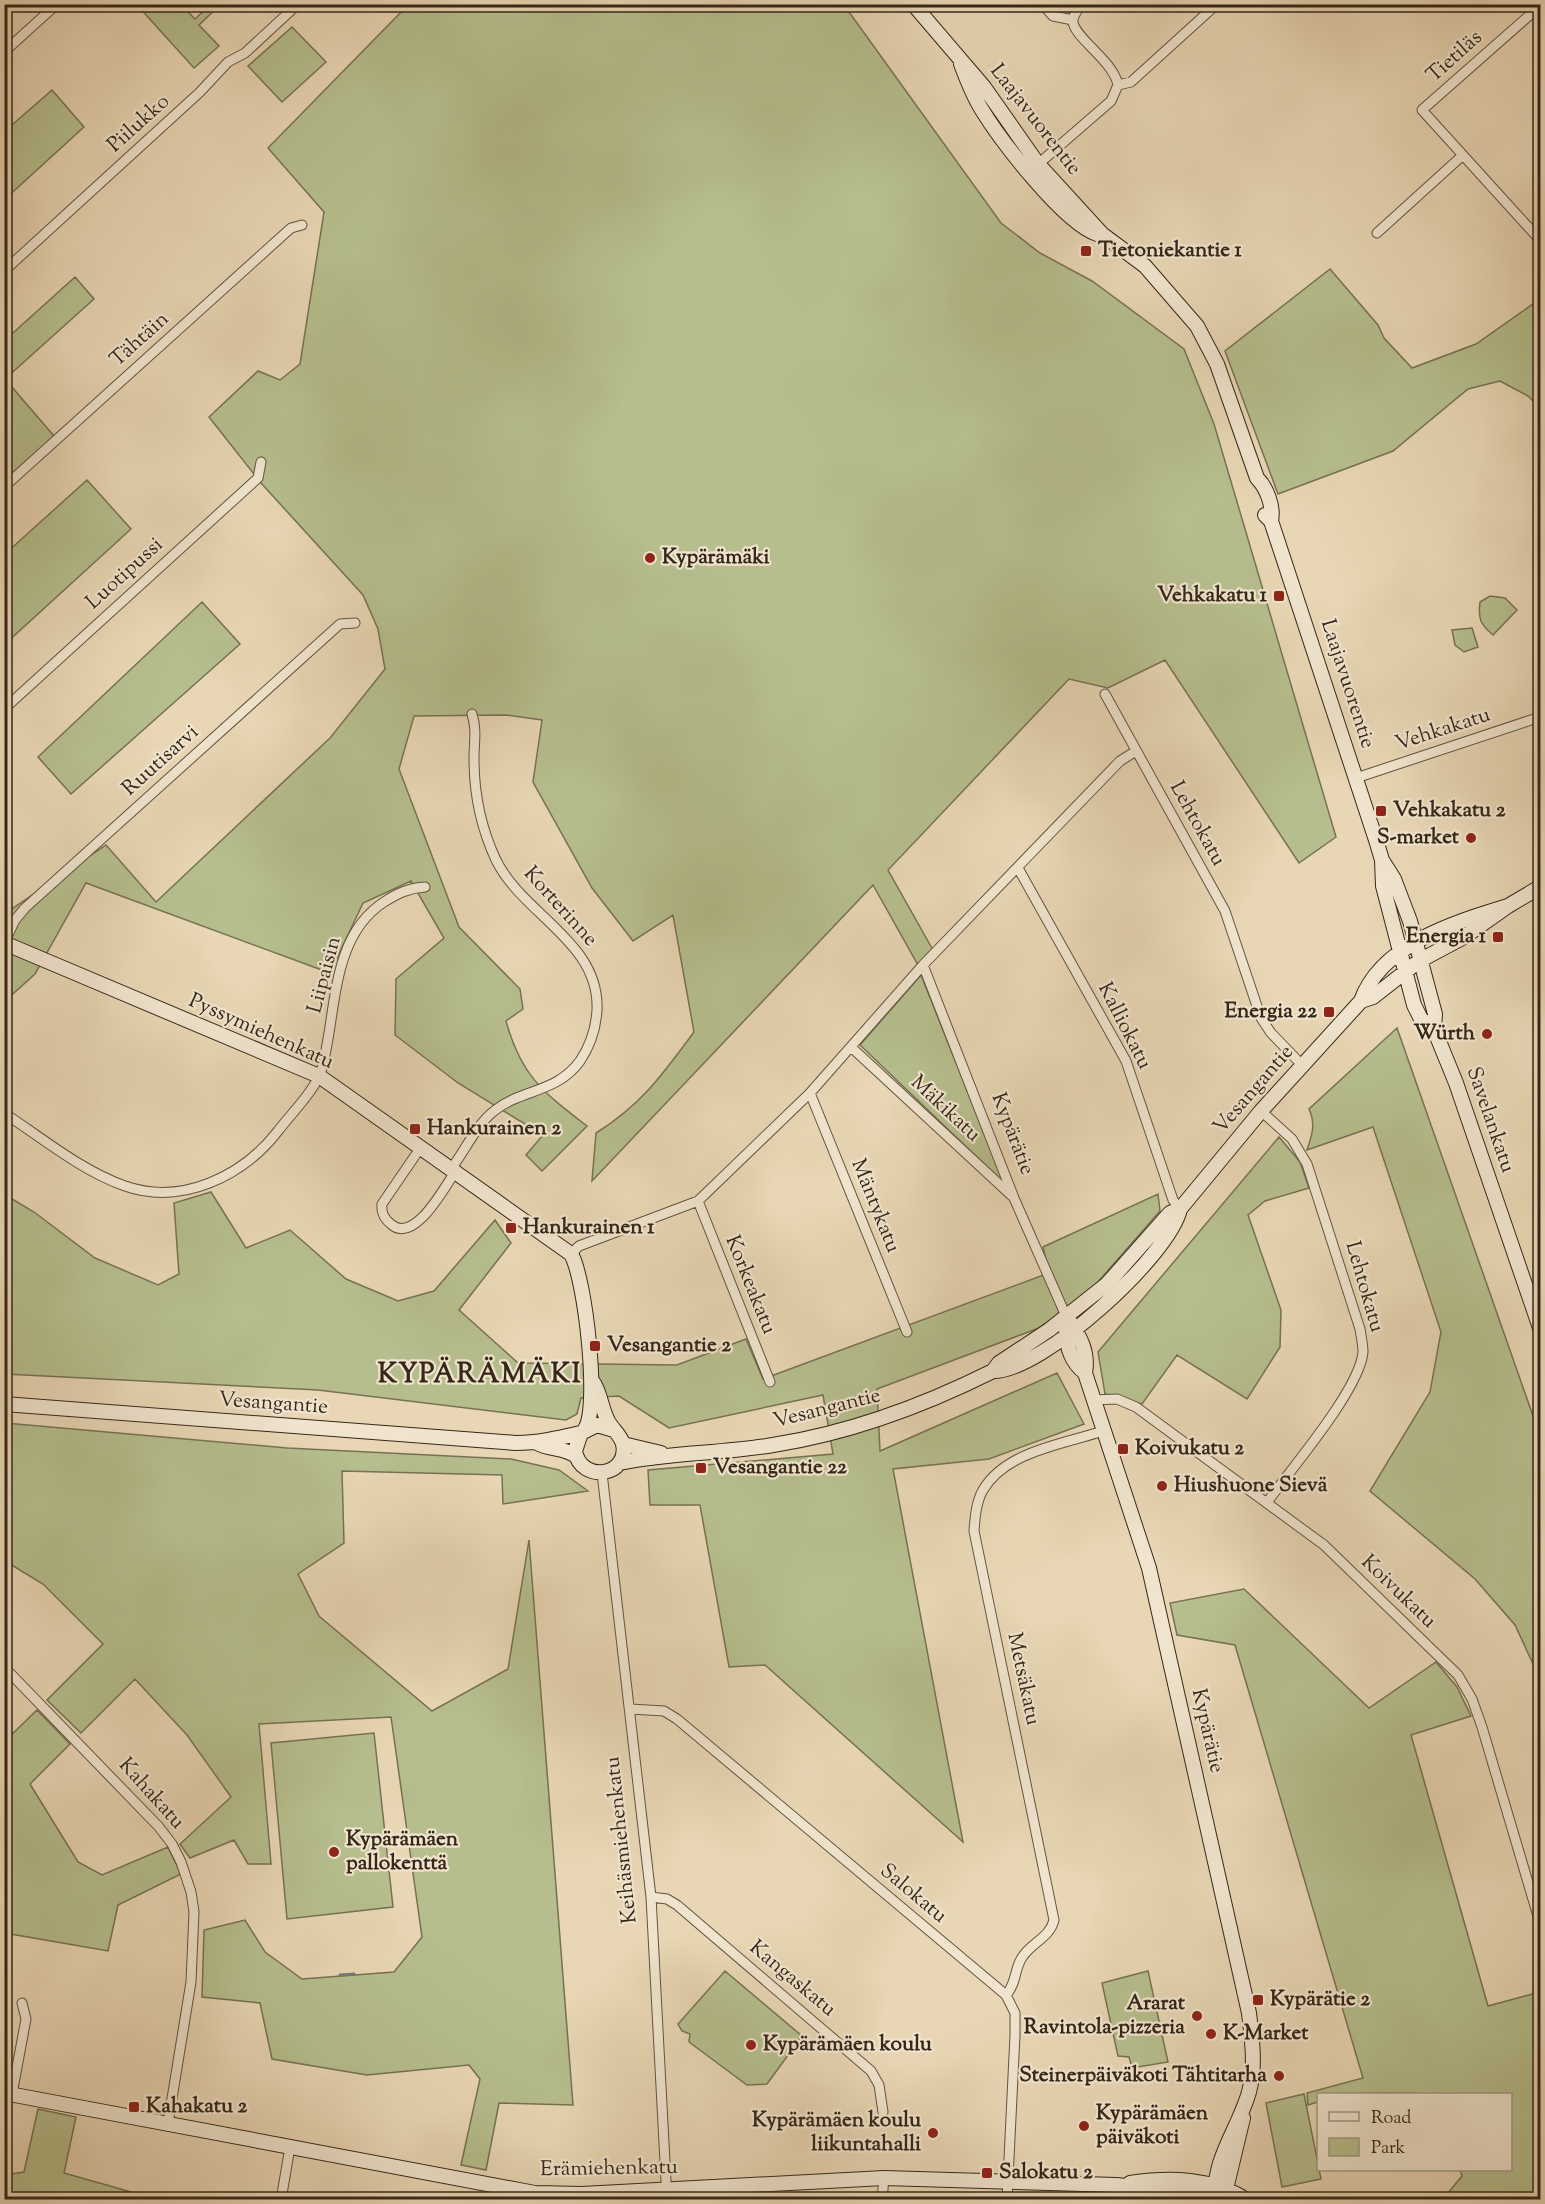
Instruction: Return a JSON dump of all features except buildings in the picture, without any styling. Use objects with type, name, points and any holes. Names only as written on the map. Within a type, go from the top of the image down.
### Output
[{"type":"street","points":[[4,52],[57,4]]},
{"type":"street","name":"Piilukko","points":[[4,271],[200,92],[228,62],[245,53],[298,4]]},
{"type":"street","name":"Laajavuorentie","points":[[913,4],[958,59],[981,109],[1034,168],[1060,206],[1088,230],[1102,234],[1145,266],[1197,326],[1217,364],[1257,478],[1256,487],[1265,514],[1271,521],[1382,860],[1394,879],[1410,921],[1413,943]]},
{"type":"street","points":[[1042,4],[1053,16],[1073,20]]},
{"type":"street","points":[[1034,168],[1111,101],[1118,85],[1110,66],[1074,27],[1073,20],[1082,4]]},
{"type":"street","points":[[1118,85],[1131,82],[1218,4]]},
{"type":"street","name":"Tietiläs","points":[[1463,155],[1422,111],[1540,6]]},
{"type":"street","points":[[1377,234],[1463,155],[1540,240]]},
{"type":"street","name":"Tähtäin","points":[[4,487],[291,228],[302,225]]},
{"type":"street","name":"Luotipussi","points":[[4,709],[258,478],[261,462]]},
{"type":"street","name":"Ruutisarvi","points":[[4,943],[15,920],[25,908],[340,624],[355,623]]},
{"type":"street","name":"Lehtokatu","points":[[1105,694],[1225,911],[1261,1018],[1271,1033],[1303,1066]]},
{"type":"street","name":"Korterinne","points":[[420,1147],[382,1204],[383,1216],[399,1229],[413,1227],[494,1111],[555,1084],[579,1063],[596,1023],[597,997],[593,976],[582,955],[514,887],[496,860],[476,803],[474,757],[476,728],[472,714]]},
{"type":"street","name":"Vehkakatu","points":[[1356,778],[1540,717]]},
{"type":"street","points":[[593,1382],[614,1430],[623,1444],[619,1463],[602,1473],[583,1467],[576,1455],[576,1442],[591,1418],[593,1382],[579,1273],[571,1254],[579,1246],[698,1201],[810,1093],[923,966],[1120,761],[1136,751]]},
{"type":"street","name":"Laajavuorentie","points":[[1382,860],[1383,886],[1405,969]]},
{"type":"street","name":"Kalliokatu","points":[[1018,868],[1126,1061],[1173,1200],[1180,1209]]},
{"type":"street","name":"Liipaisin","points":[[320,1076],[345,954],[355,931],[377,907],[394,896],[410,888],[425,887]]},
{"type":"street","name":"Vesangantie","points":[[1361,1001],[1373,997],[1405,969],[1464,937],[1540,887]]},
{"type":"street","name":"Vesangantie","points":[[619,1463],[663,1454],[772,1445],[839,1431],[908,1409],[993,1371],[1004,1371],[1071,1333],[1118,1292],[1145,1262],[1178,1219],[1180,1209],[1261,1111],[1361,1001],[1365,990],[1384,967],[1413,943],[1456,922],[1508,906]]},
{"type":"street","name":"Pyssymiehenkatu","points":[[4,943],[320,1076],[571,1254]]},
{"type":"street","name":"Savelankatu","points":[[1413,943],[1435,1014],[1434,1029],[1456,1083],[1540,1328]]},
{"type":"street","name":"Kypärätie","points":[[923,966],[1014,1198],[1066,1316],[1071,1333],[1085,1351],[1085,1373],[1154,1589],[1249,2013],[1253,2047],[1252,2072],[1245,2104],[1230,2134],[1219,2193]]},
{"type":"street","name":"Savelankatu","points":[[1405,969],[1414,1005],[1421,1019],[1434,1029]]},
{"type":"street","name":"Mäkikatu","points":[[851,1047],[1014,1198]]},
{"type":"street","points":[[4,1113],[111,1180],[143,1190],[178,1191],[224,1178],[251,1160],[265,1148],[320,1076]]},
{"type":"street","name":"Mäntykatu","points":[[810,1093],[907,1332]]},
{"type":"street","name":"Lehtokatu","points":[[1261,1111],[1292,1139],[1307,1164],[1360,1329],[1363,1352],[1357,1375],[1341,1401],[1268,1501]]},
{"type":"street","name":"Korkeakatu","points":[[698,1201],[770,1382]]},
{"type":"street","name":"Vesangantie","points":[[993,1371],[999,1363],[1107,1284],[1170,1213],[1180,1209]]},
{"type":"street","name":"Koivukatu","points":[[1093,1400],[1117,1400],[1136,1407],[1268,1501],[1324,1545],[1458,1675],[1472,1699],[1482,1727],[1540,1923]]},
{"type":"street","name":"Vesangantie","points":[[4,1404],[537,1443],[545,1448],[568,1450],[576,1455]]},
{"type":"street","points":[[583,1431],[603,1425],[614,1430]]},
{"type":"street","name":"Vesangantie","points":[[537,1443],[546,1438],[583,1431]]},
{"type":"street","name":"Metsäkatu","points":[[1006,1995],[1014,1986],[1022,1956],[1047,1934],[1054,1920],[974,1531],[976,1509],[982,1491],[996,1473],[1011,1463],[1103,1431]]},
{"type":"street","name":"Vesangantie","points":[[623,1444],[663,1454]]},
{"type":"street","name":"Keihäsmiehenkatu","points":[[602,1473],[651,1897],[667,2195]]},
{"type":"street","name":"Kahakatu","points":[[4,1667],[159,1827],[172,1844],[185,1873],[194,1912],[192,1982],[168,2123]]},
{"type":"street","name":"Salokatu","points":[[630,1709],[664,1711],[677,1719],[1006,1995]]},
{"type":"street","name":"Kangaskatu","points":[[651,1897],[666,1899],[677,1905],[871,2071],[879,2085],[883,2112]]},
{"type":"street","points":[[1006,1995],[1014,2013],[1016,2035],[1007,2199]]},
{"type":"street","points":[[8,2094],[26,2019],[22,2003]]},
{"type":"street","name":"Erämiehenkatu","points":[[8,2094],[535,2193],[667,2195],[727,2193],[884,2178],[1116,2185],[1156,2179],[1219,2193]]},
{"type":"street","points":[[281,2199],[290,2147]]},
{"type":"street","points":[[882,2199],[884,2178]]},
{"type":"street","points":[[1219,2193],[1247,2199]]},
{"type":"green space","points":[[137,5],[181,5],[195,19],[210,5],[220,5],[199,25],[219,46],[194,68]]},
{"type":"green space","points":[[408,5],[844,5],[1001,223],[1040,253],[1092,281],[1184,349],[1214,424],[1336,837],[1299,863],[1165,660],[1108,688],[1069,679],[888,870],[933,950],[918,965],[873,885],[592,1181],[596,1133],[639,1100],[694,1032],[673,915],[633,941],[592,888],[533,782],[542,720],[506,715],[414,716],[399,769],[459,927],[520,989],[523,1009],[506,1021],[519,1056],[546,1092],[587,1126],[542,1171],[526,1155],[543,1135],[458,1083],[395,1035],[396,979],[444,938],[411,881],[363,903],[330,973],[86,883],[35,974],[5,1001],[4,903],[10,910],[106,845],[156,902],[330,738],[385,669],[378,629],[363,595],[261,483],[209,417],[258,371],[280,380],[300,364],[324,212],[268,148]]},
{"type":"green space","points":[[292,27],[326,62],[282,102],[248,66]]},
{"type":"green space","points":[[52,90],[84,127],[5,199],[5,131]]},
{"type":"green space","points":[[1330,269],[1378,325],[1384,338],[1412,368],[1476,344],[1540,299],[1540,408],[1528,396],[1500,381],[1468,389],[1393,451],[1278,494],[1225,351]]},
{"type":"green space","points":[[75,277],[94,299],[5,379],[54,436],[5,485],[4,341]]},
{"type":"green space","points":[[87,480],[131,529],[5,644],[5,554]]},
{"type":"green space","points":[[1490,596],[1505,598],[1517,610],[1493,635],[1485,628],[1479,613],[1480,602]]},
{"type":"green space","points":[[202,602],[240,644],[71,794],[38,757]]},
{"type":"green space","points":[[1472,628],[1478,647],[1464,652],[1455,645],[1452,630]]},
{"type":"green space","points":[[921,975],[1004,1183],[860,1045]]},
{"type":"green space","points":[[1397,1028],[1540,1436],[1540,1679],[1515,1625],[1475,1579],[1370,1491],[1430,1392],[1441,1332],[1373,1127],[1307,1150],[1313,1125],[1309,1109]]},
{"type":"green space","points":[[1279,1137],[1300,1162],[1309,1188],[1265,1201],[1248,1215],[1281,1310],[1280,1347],[1247,1399],[1177,1355],[1142,1404],[1105,1394],[1098,1352]]},
{"type":"green space","points":[[211,1192],[246,1248],[290,1230],[346,1279],[398,1301],[434,1291],[495,1220],[511,1243],[459,1310],[518,1363],[677,1365],[746,1339],[763,1379],[1049,1273],[1043,1247],[1158,1194],[1160,1211],[1090,1291],[1039,1328],[877,1389],[880,1451],[1057,1373],[1084,1424],[989,1459],[893,1469],[963,1842],[765,1665],[729,1667],[700,1505],[650,1505],[648,1470],[833,1454],[823,1395],[669,1428],[619,1396],[581,1398],[577,1414],[566,1420],[318,1390],[5,1374],[4,1194],[34,1212],[95,1258],[158,1285],[179,1274],[174,1203]]},
{"type":"green space","points":[[5,1423],[287,1448],[511,1459],[559,1470],[588,1491],[503,1504],[502,1475],[342,1471],[344,1543],[298,1574],[319,1616],[432,1711],[508,1669],[529,1540],[573,2105],[499,2103],[486,2170],[461,2165],[480,2079],[469,2065],[367,2075],[272,2059],[260,2003],[202,1997],[204,1930],[245,1920],[265,1952],[302,1979],[394,1972],[422,1937],[391,1717],[259,1724],[271,1864],[248,1864],[234,1840],[190,1858],[180,1844],[231,1797],[187,1735],[135,1679],[81,1733],[47,1700],[103,1644],[43,1584],[5,1561]]},
{"type":"green space","points":[[1244,1589],[1369,1708],[1436,1662],[1457,1687],[1471,1716],[1411,1735],[1488,2006],[1540,1992],[1540,2199],[1443,2199],[1462,2176],[1460,2171],[1512,2171],[1512,2093],[1317,2093],[1317,2102],[1308,2105],[1307,2093],[1363,2078],[1235,1645],[1177,1635],[1170,1603]]},
{"type":"green space","points":[[37,1710],[70,1744],[30,1784],[78,1862],[102,1875],[168,1847],[181,1874],[118,1905],[108,1951],[5,1933],[4,1738],[7,1739]]},
{"type":"green space","name":"Kypärämäen pallokenttä","points":[[374,1733],[393,1907],[287,1919],[271,1743]]},
{"type":"green space","points":[[725,1971],[802,2036],[767,2084],[747,2085],[689,2042],[690,2034],[682,2031],[678,2024]]},
{"type":"green space","points":[[1148,1971],[1168,2062],[1132,2068],[1129,2057],[1118,2056],[1102,1983]]},
{"type":"green space","points":[[1304,2094],[1317,2159],[1317,2171],[1319,2171],[1321,2179],[1282,2187],[1266,2103]]},
{"type":"green space","points":[[38,2109],[76,2117],[64,2173],[156,2199],[5,2199],[5,2175],[24,2172]]},
{"type":"waterway","points":[[340,1975],[354,1974]]},
{"type":"place","name":"Tietoniekantie 1","points":[[1086,251]]},
{"type":"place","name":"Kypärämäki","points":[[650,558]]},
{"type":"place","name":"Vehkakatu 1","points":[[1279,596]]},
{"type":"place","name":"Vehkakatu 2","points":[[1381,811]]},
{"type":"place","name":"S-market","points":[[1471,838]]},
{"type":"place","name":"Energia 1","points":[[1498,937]]},
{"type":"place","name":"Energia 22","points":[[1329,1012]]},
{"type":"place","name":"Würth","points":[[1487,1034]]},
{"type":"place","name":"Hankurainen 2","points":[[415,1129]]},
{"type":"place","name":"Hankurainen 1","points":[[511,1228]]},
{"type":"place","name":"Vesangantie 2","points":[[595,1346]]},
{"type":"place","name":"Koivukatu 2","points":[[1123,1449]]},
{"type":"place","name":"Vesangantie 22","points":[[701,1468]]},
{"type":"place","name":"Hiushuone Sievä","points":[[1162,1486]]},
{"type":"place","name":"Kypärämäen pallokenttä","points":[[334,1852]]},
{"type":"place","name":"Kypärätie 2","points":[[1258,2000]]},
{"type":"place","name":"Ararat Ravintola-pizzeria","points":[[1197,2016]]},
{"type":"place","name":"K-Market","points":[[1211,2034]]},
{"type":"place","name":"Kypärämäen koulu","points":[[751,2045]]},
{"type":"place","name":"Steinerpäiväkoti Tähtitarha","points":[[1279,2076]]},
{"type":"place","name":"Kahakatu 2","points":[[134,2107]]},
{"type":"place","name":"Kypärämäen päiväkoti","points":[[1084,2126]]},
{"type":"place","name":"Kypärämäen koulu liikuntahalli","points":[[933,2133]]},
{"type":"place","name":"Salokatu 2","points":[[987,2173]]},
{"type":"district","name":"KYPÄRÄMÄKI","points":[[480,1375]]}]
